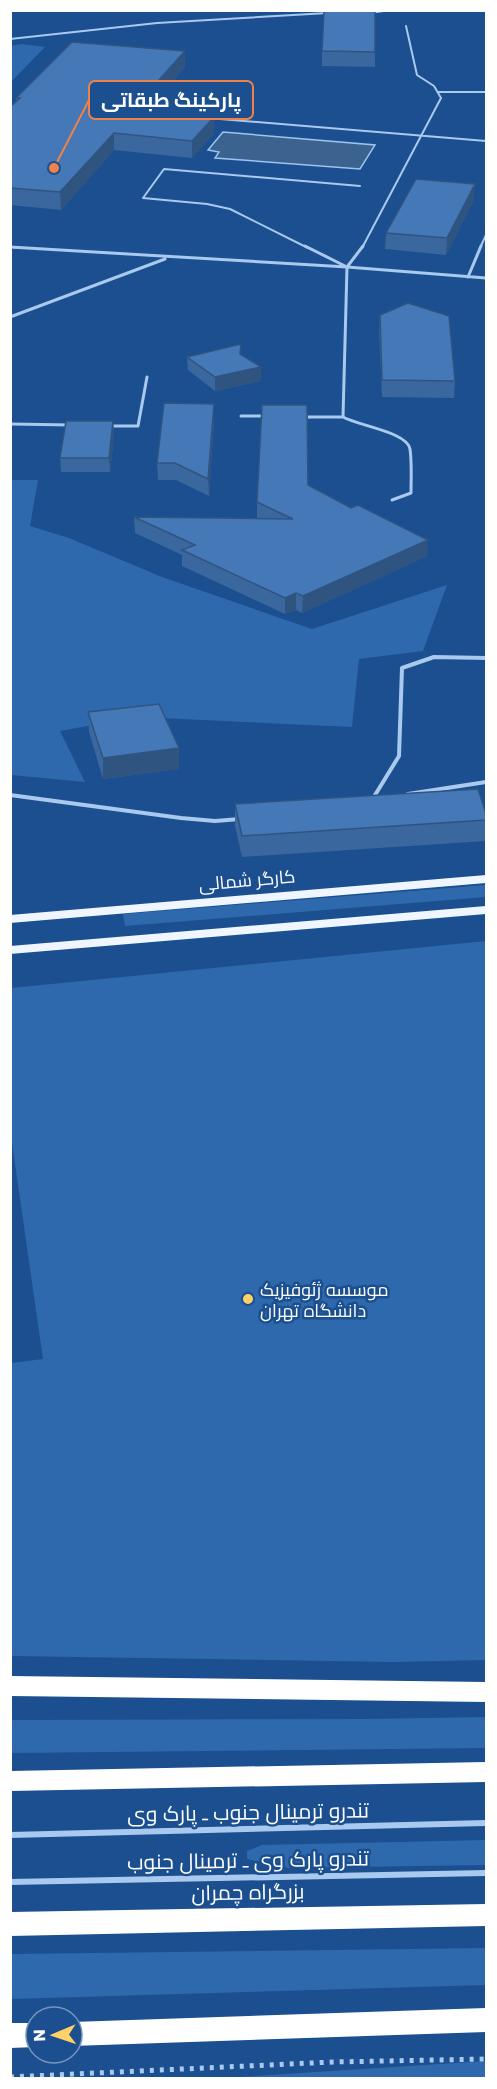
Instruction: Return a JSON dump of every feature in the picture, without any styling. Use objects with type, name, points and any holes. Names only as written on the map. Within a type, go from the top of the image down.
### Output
[{"type":"highway","points":[[10,1686],[486,1692]]},
{"type":"highway","points":[[10,1780],[486,1772]]},
{"type":"highway","name":"بزرگراه چمران","points":[[10,1924],[486,1914]]},
{"type":"highway","points":[[84,2034],[486,2020]]},
{"type":"main road","name":"کارگر شمالی","points":[[10,919],[486,879]]},
{"type":"main road","points":[[10,950],[486,910]]},
{"type":"lane","points":[[360,13],[391,10]]},
{"type":"lane","points":[[10,39],[157,23],[305,13],[338,13]]},
{"type":"lane","points":[[343,417],[347,267],[363,247],[441,98],[434,86],[417,75],[406,26]]},
{"type":"lane","points":[[438,92],[486,92]]},
{"type":"lane","points":[[201,118],[486,141]]},
{"type":"lane","points":[[347,267],[230,210],[207,204],[143,198],[164,169],[360,186]]},
{"type":"lane","points":[[468,277],[486,235]]},
{"type":"lane","points":[[10,247],[347,267],[486,278]]},
{"type":"lane","points":[[10,317],[169,257]]},
{"type":"lane","points":[[104,426],[138,426],[147,377]]},
{"type":"lane","points":[[241,416],[275,416]]},
{"type":"lane","points":[[298,417],[343,417],[356,424],[395,434],[405,440],[410,447],[411,493],[392,500]]},
{"type":"lane","points":[[10,424],[80,425]]},
{"type":"lane","points":[[372,800],[399,756],[402,668],[422,658],[451,655],[486,658]]},
{"type":"lane","points":[[406,794],[486,782]]},
{"type":"lane","points":[[10,795],[181,818],[215,821],[248,818]]},
{"type":"lane","points":[[361,801],[384,798]]},
{"type":"lane","name":"تندرو ترمینال جنوب ـ پارک وی","points":[[10,1835],[278,1826],[486,1823]]},
{"type":"lane","name":"تندرو پارک وی ـ ترمینال جنوب","points":[[10,1881],[486,1872]]},
{"type":"path","points":[[10,2077],[333,2062],[486,2059]]},
{"type":"shaded area","points":[[22,44],[45,47],[11,82],[11,46]]},
{"type":"shaded area","points":[[223,132],[375,145],[360,169],[215,158],[219,152],[208,150]]},
{"type":"shaded area","points":[[11,480],[38,480],[30,526],[69,538],[162,577],[312,629],[447,585],[423,651],[359,659],[352,727],[138,717],[60,731],[85,782],[11,775]]},
{"type":"shaded area","points":[[486,885],[486,897],[125,926],[123,914]]},
{"type":"shaded area","name":"موسسه ژئوفیزیک دانشگاه تهران","points":[[486,941],[486,1660],[394,1662],[11,1656],[11,1363],[43,1359],[11,1136],[11,988]]},
{"type":"shaded area","points":[[486,1717],[486,1748],[11,1753],[11,1720]]},
{"type":"shaded area","points":[[486,1840],[486,1865],[289,1868],[247,1859],[247,1851],[262,1845]]},
{"type":"shaded area","points":[[486,1948],[486,1985],[11,1999],[11,1954]]},
{"type":"shaded area","points":[[486,2061],[486,2078],[205,2078],[240,2077]]},
{"type":"building","points":[[324,10],[375,10],[375,52],[322,51]]},
{"type":"building","points":[[72,42],[185,51],[133,109],[214,117],[192,141],[114,133],[60,192],[10,188],[10,107],[20,98],[16,98]]},
{"type":"building","points":[[416,179],[475,184],[447,238],[386,233]]},
{"type":"building","points":[[408,303],[449,316],[455,381],[382,380],[380,315]]},
{"type":"building","points":[[241,344],[240,354],[261,367],[215,377],[187,357]]},
{"type":"building","points":[[164,403],[214,404],[208,479],[175,463],[157,463]]},
{"type":"building","points":[[262,405],[307,405],[308,485],[351,508],[358,505],[428,540],[303,596],[296,593],[285,598],[182,550],[195,545],[134,517],[293,519],[257,502]]},
{"type":"building","points":[[66,421],[113,421],[109,458],[60,458]]},
{"type":"building","points":[[159,704],[179,748],[103,758],[88,712]]},
{"type":"building","points":[[478,789],[486,820],[242,836],[235,804]]},
{"type":"place","name":"پارکینگ طبقاتی","points":[[54,168]]},
{"type":"place","name":"موسسه ژئوفیزیک دانشگاه تهران","points":[[248,1299]]}]
